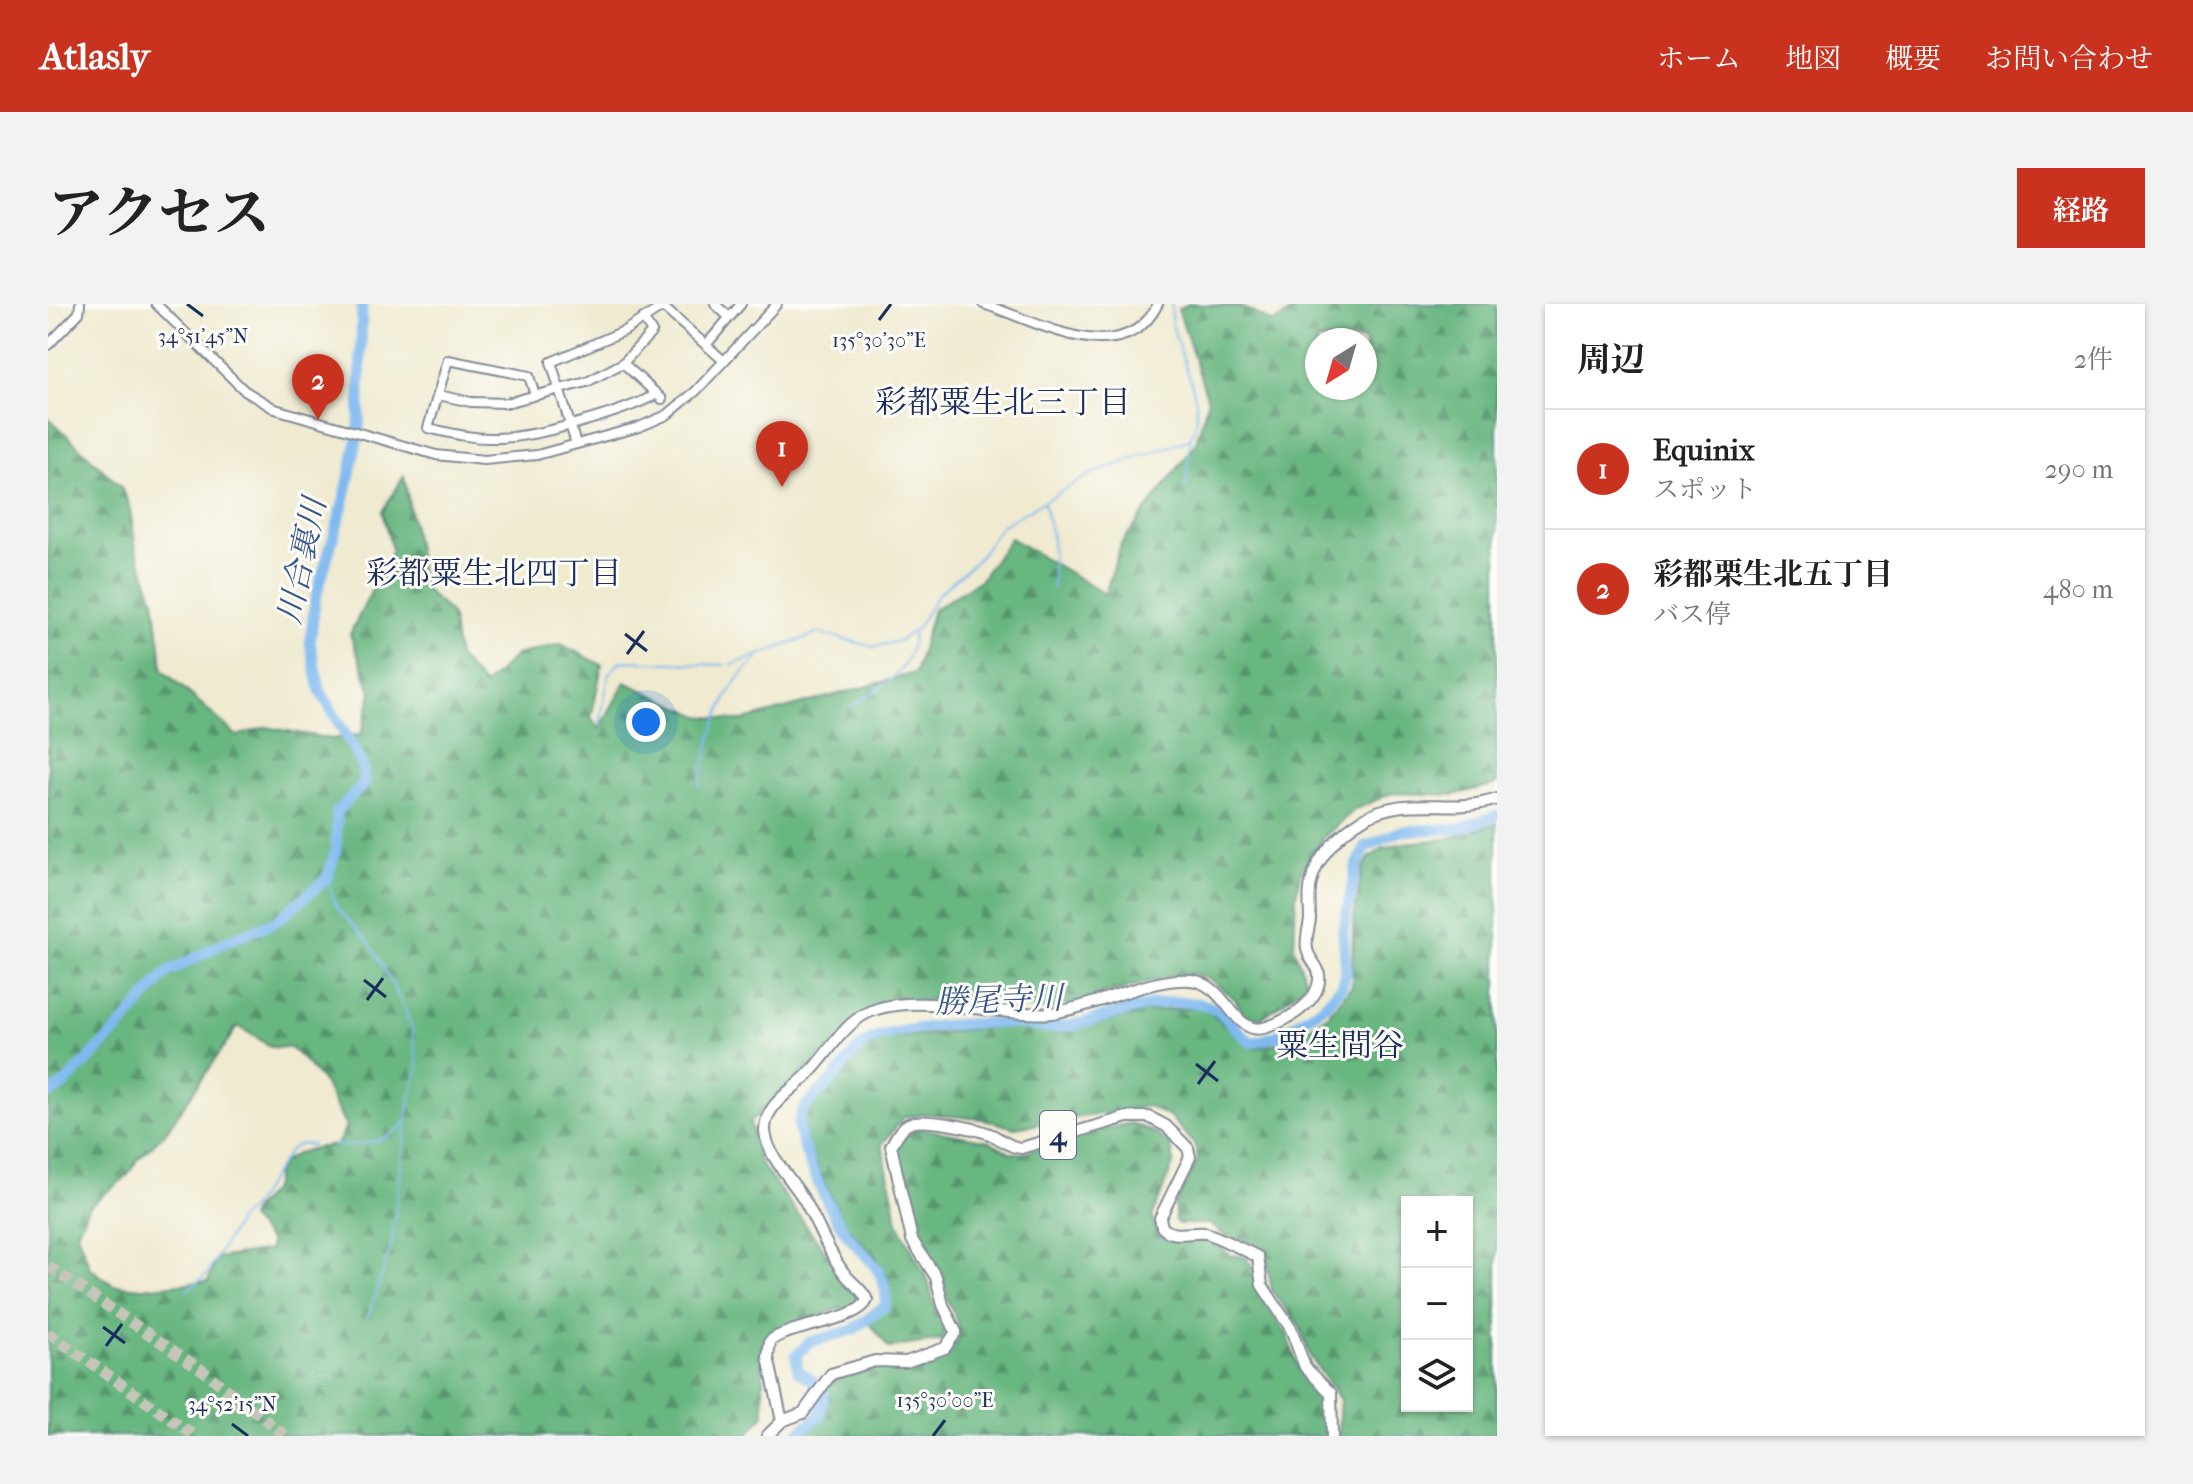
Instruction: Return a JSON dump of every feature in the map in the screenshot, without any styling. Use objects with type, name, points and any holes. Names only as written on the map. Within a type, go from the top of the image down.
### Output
[{"type":"main road","points":[[767,1436],[782,1421],[768,1357],[770,1341],[782,1332],[857,1312],[867,1300],[840,1267],[806,1202],[770,1147],[765,1130],[774,1105],[808,1074],[846,1029],[862,1016],[878,1009],[937,1004],[1049,1013],[1083,1007],[1171,981],[1192,980],[1208,984],[1221,994],[1239,1021],[1250,1029],[1266,1028],[1315,996],[1319,983],[1317,969],[1307,949],[1311,881],[1324,855],[1341,836],[1378,810],[1410,803],[1453,808],[1497,799]]},
{"type":"main road","name":"4","points":[[782,1421],[803,1413],[831,1374],[875,1361],[906,1362],[945,1348],[956,1332],[943,1305],[936,1277],[912,1240],[906,1222],[891,1146],[900,1131],[911,1123],[929,1123],[989,1133],[1011,1147],[1021,1148],[1127,1117],[1149,1117],[1166,1126],[1188,1148],[1190,1157],[1160,1218],[1162,1227],[1172,1234],[1208,1233],[1232,1247],[1248,1249],[1258,1257],[1262,1285],[1291,1329],[1305,1367],[1331,1393],[1332,1436]]},
{"type":"street","points":[[48,345],[79,313],[80,304]]},
{"type":"street","points":[[156,304],[253,397],[292,416],[459,459],[484,460],[537,455],[639,427],[667,415],[696,391],[777,304]]},
{"type":"street","points":[[715,304],[729,317]]},
{"type":"street","points":[[706,345],[741,304]]},
{"type":"street","points":[[983,304],[1093,340],[1116,339],[1137,330],[1158,304]]},
{"type":"street","points":[[576,444],[551,362],[624,331],[666,306],[724,361]]},
{"type":"street","points":[[438,395],[487,404],[601,378],[623,363],[652,332],[643,318]]},
{"type":"street","points":[[535,395],[529,376],[448,360],[428,428],[452,434],[499,438],[568,423],[660,396],[623,363]]},
{"type":"green space","points":[[1189,304],[1242,307],[1273,323],[1298,308],[1297,304],[1497,304],[1497,784],[1453,795],[1392,793],[1354,810],[1324,837],[1300,873],[1296,896],[1294,948],[1307,984],[1262,1018],[1244,1015],[1235,999],[1209,979],[1192,974],[1170,976],[1048,1010],[936,999],[878,1006],[750,1122],[760,1163],[856,1293],[857,1304],[774,1328],[762,1345],[764,1415],[747,1436],[48,1436],[48,417],[121,487],[129,504],[136,549],[154,599],[163,670],[237,736],[266,727],[332,739],[361,734],[372,693],[350,634],[392,550],[382,512],[404,476],[424,589],[451,614],[458,656],[484,686],[516,655],[561,644],[602,665],[591,718],[600,728],[625,682],[700,716],[741,721],[915,673],[933,610],[980,580],[1010,538],[1105,594],[1121,544],[1195,445],[1208,400],[1178,309]],"holes":[[[238,1026],[271,1047],[291,1048],[305,1061],[324,1083],[346,1127],[337,1145],[297,1154],[278,1169],[273,1188],[250,1219],[270,1241],[270,1250],[217,1258],[208,1281],[142,1288],[113,1285],[90,1268],[77,1233],[88,1207],[127,1176],[137,1160],[165,1133]]]},
{"type":"green space","points":[[1497,823],[1497,1436],[1338,1436],[1340,1400],[1310,1356],[1300,1328],[1272,1291],[1265,1252],[1250,1242],[1225,1236],[1210,1224],[1179,1224],[1175,1221],[1175,1205],[1198,1160],[1195,1145],[1171,1118],[1149,1106],[1015,1128],[983,1119],[928,1114],[904,1117],[882,1144],[898,1224],[928,1280],[935,1308],[947,1326],[941,1340],[889,1348],[869,1322],[890,1302],[888,1278],[873,1254],[844,1224],[808,1147],[801,1124],[811,1106],[842,1078],[860,1053],[885,1039],[1001,1026],[1060,1033],[1145,1012],[1203,1007],[1253,1048],[1280,1043],[1328,1015],[1352,986],[1353,925],[1362,870],[1369,858],[1382,849],[1403,843],[1447,839]]},
{"type":"green space","points":[[1131,1123],[1155,1133],[1171,1146],[1174,1162],[1152,1217],[1159,1236],[1170,1240],[1209,1240],[1231,1255],[1245,1257],[1252,1266],[1259,1295],[1287,1334],[1299,1370],[1326,1398],[1326,1436],[803,1436],[824,1417],[830,1397],[824,1389],[839,1378],[856,1372],[926,1360],[943,1353],[958,1341],[958,1322],[948,1302],[942,1275],[917,1236],[897,1166],[896,1148],[905,1135],[919,1128],[989,1141],[1011,1153],[1023,1153],[1070,1137]]},
{"type":"waterway","name":"川合裏川","points":[[48,1095],[63,1085],[124,1023],[165,974],[225,942],[277,921],[327,878],[336,850],[337,811],[365,783],[362,764],[320,690],[310,643],[315,600],[344,501],[359,432],[362,304]]},
{"type":"waterway","points":[[732,665],[819,633],[874,647],[899,641],[917,628],[938,594],[977,560],[1001,526],[1091,474],[1188,440],[1195,425],[1197,409],[1176,337],[1172,304]]},
{"type":"waterway","points":[[1186,487],[1191,437]]},
{"type":"waterway","points":[[1044,503],[1052,538],[1053,589]]},
{"type":"waterway","points":[[851,707],[901,670],[907,660],[913,634]]},
{"type":"waterway","points":[[699,785],[718,716],[735,684],[758,658]]},
{"type":"waterway","points":[[600,723],[609,674],[620,661],[725,665]]},
{"type":"waterway","name":"勝尾寺川","points":[[795,1436],[821,1414],[824,1395],[811,1379],[798,1371],[796,1355],[810,1342],[853,1330],[885,1306],[883,1282],[835,1216],[810,1165],[798,1128],[805,1107],[858,1049],[881,1036],[916,1029],[993,1023],[1062,1027],[1152,1005],[1188,1002],[1212,1008],[1252,1043],[1277,1036],[1323,1007],[1342,986],[1346,973],[1343,931],[1356,867],[1366,847],[1401,831],[1460,829],[1497,815]]},
{"type":"waterway","points":[[327,877],[336,906],[372,946],[403,1005],[412,1029],[418,1065],[407,1116],[392,1243],[368,1317]]},
{"type":"waterway","points":[[333,1145],[352,1145],[383,1138],[405,1122]]},
{"type":"waterway","points":[[186,1291],[207,1274],[239,1219],[250,1210],[291,1149],[301,1144],[313,1145]]},
{"type":"tunnel","points":[[48,1266],[202,1370],[286,1436]]},
{"type":"tunnel","points":[[48,1333],[195,1436]]},
{"type":"place","name":"彩都栗生北五丁目","points":[[318,420]]},
{"type":"place","name":"Equinix","points":[[782,487]]},
{"type":"district","name":"彩都粟生北三丁目","points":[[1003,402]]},
{"type":"district","name":"彩都粟生北四丁目","points":[[494,573]]},
{"type":"district","name":"粟生間谷","points":[[1340,1045]]}]
